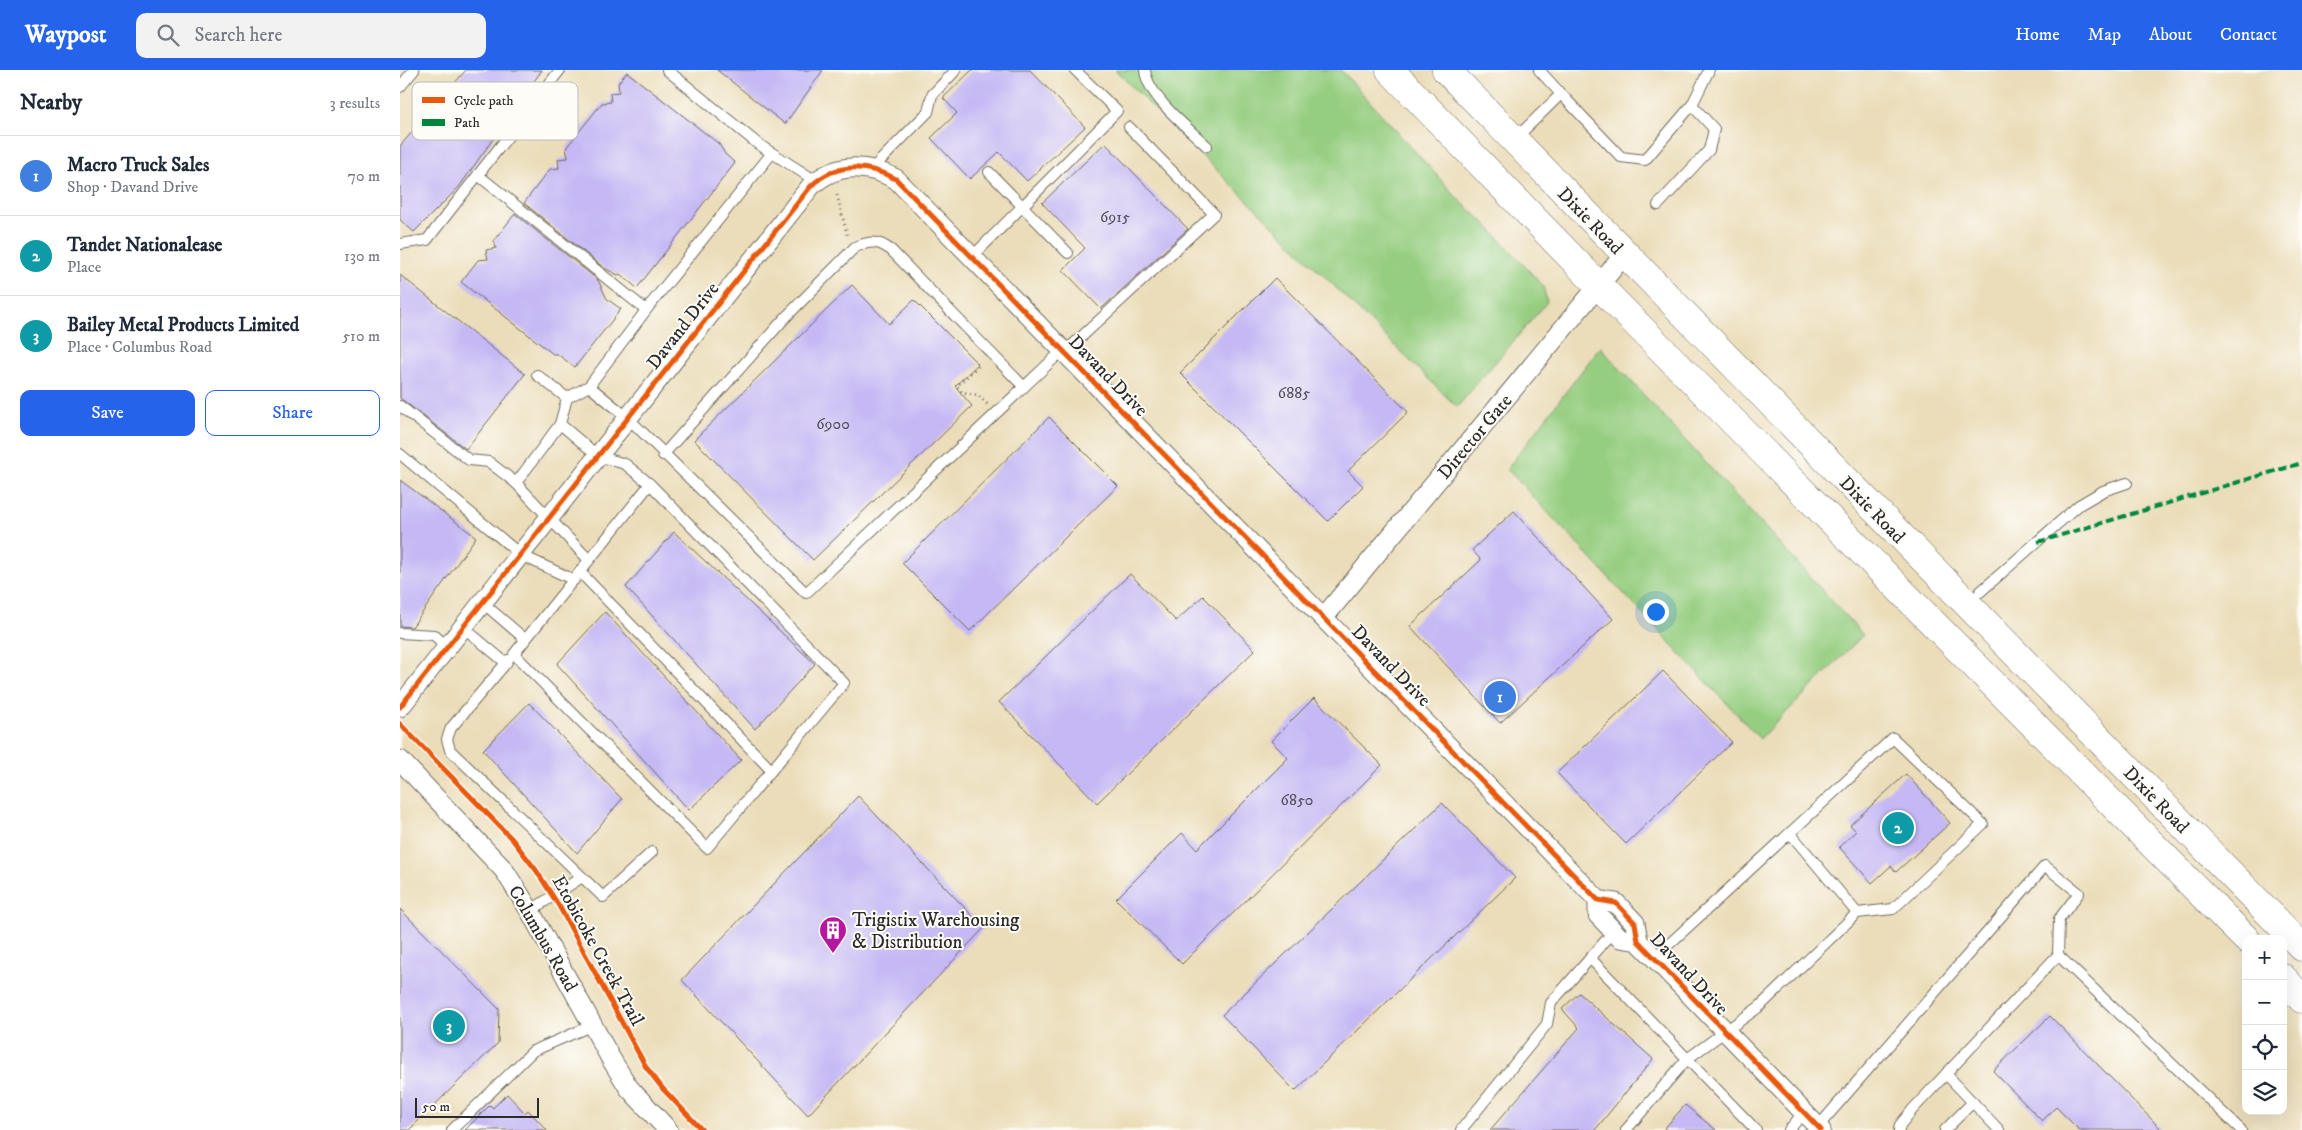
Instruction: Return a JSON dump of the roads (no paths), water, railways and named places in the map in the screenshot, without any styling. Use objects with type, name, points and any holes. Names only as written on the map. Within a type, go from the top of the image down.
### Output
[{"type":"main road","name":"Dixie Road","points":[[1390,70],[1598,285],[2242,935]]},
{"type":"main road","name":"Dixie Road","points":[[1446,70],[1624,255],[2302,947]]},
{"type":"main road","points":[[2285,980],[2302,999]]},
{"type":"street","name":"Davand Drive","points":[[400,707],[816,181],[839,169],[862,167],[872,169],[896,179],[1598,900],[1616,903],[1635,923],[1638,941],[1804,1112],[1818,1129]]},
{"type":"street","name":"Director Gate","points":[[1324,617],[1624,255]]},
{"type":"street","name":"Columbus Road","points":[[400,760],[504,870],[530,911],[629,1088],[668,1130]]},
{"type":"street","name":"Davand Drive","points":[[1598,900],[1598,915],[1620,938],[1638,941]]},
{"type":"lane","points":[[400,86],[414,70]]},
{"type":"lane","points":[[551,82],[560,70]]},
{"type":"lane","points":[[667,70],[758,144],[816,181]]},
{"type":"lane","points":[[872,169],[928,112],[932,95],[956,70]]},
{"type":"lane","points":[[972,257],[1117,111],[1075,70]]},
{"type":"lane","points":[[1145,70],[1152,87],[1169,110],[1208,146]]},
{"type":"lane","points":[[1539,70],[1621,157],[1645,160],[1692,105],[1709,70]]},
{"type":"lane","points":[[1514,140],[1561,94]]},
{"type":"lane","points":[[1658,205],[1709,150],[1714,129],[1692,105]]},
{"type":"lane","points":[[589,386],[628,418],[663,455],[806,593],[996,413],[1214,214],[1129,127]]},
{"type":"lane","points":[[400,244],[427,240],[505,140]]},
{"type":"lane","points":[[516,483],[560,424],[567,398],[589,386],[646,310],[772,153]]},
{"type":"lane","points":[[989,172],[1068,253]]},
{"type":"lane","points":[[478,175],[646,310]]},
{"type":"lane","points":[[663,455],[784,319],[851,251],[868,242],[881,243],[891,250],[1024,388]]},
{"type":"lane","points":[[537,375],[567,398]]},
{"type":"lane","points":[[400,406],[469,460],[489,462],[516,483],[548,519],[589,560]]},
{"type":"lane","points":[[514,654],[706,848],[844,682],[650,484],[626,464],[598,456],[560,424]]},
{"type":"lane","points":[[400,454],[521,555],[577,576],[771,770]]},
{"type":"lane","points":[[1980,592],[2079,505],[2103,491],[2127,483]]},
{"type":"lane","points":[[650,484],[506,664],[451,728],[447,739],[450,750],[603,897],[652,852]]},
{"type":"lane","points":[[483,603],[525,640]]},
{"type":"lane","points":[[463,627],[506,664]]},
{"type":"lane","points":[[400,633],[434,635],[447,647]]},
{"type":"lane","points":[[1626,1130],[1687,1058],[1759,1008],[1857,913],[1893,909],[1983,824],[1893,738],[1654,958]]},
{"type":"lane","points":[[1790,833],[1857,913]]},
{"type":"lane","points":[[1818,1129],[2045,866],[2079,893],[2059,919],[2058,955],[1946,1074],[1900,1125],[1899,1130]]},
{"type":"lane","points":[[530,911],[582,877]]},
{"type":"lane","points":[[1461,1130],[1547,1024],[1551,1003],[1614,931]]},
{"type":"lane","points":[[2058,955],[2241,1130]]},
{"type":"lane","points":[[1590,958],[1756,1130]]},
{"type":"lane","points":[[452,1130],[533,1051],[593,1025]]},
{"type":"lane","points":[[1946,1074],[1999,1130]]},
{"type":"lane","points":[[1945,1130],[1973,1102]]},
{"type":"lane","points":[[1789,1130],[1804,1112]]},
{"type":"place","name":"Macro Truck Sales","points":[[1500,697]]},
{"type":"place","name":"Tandet Nationalease","points":[[1898,828]]},
{"type":"place","name":"Trigistix Warehousing & Distribution","points":[[833,954]]},
{"type":"place","name":"Bailey Metal Products Limited","points":[[449,1026]]}]
